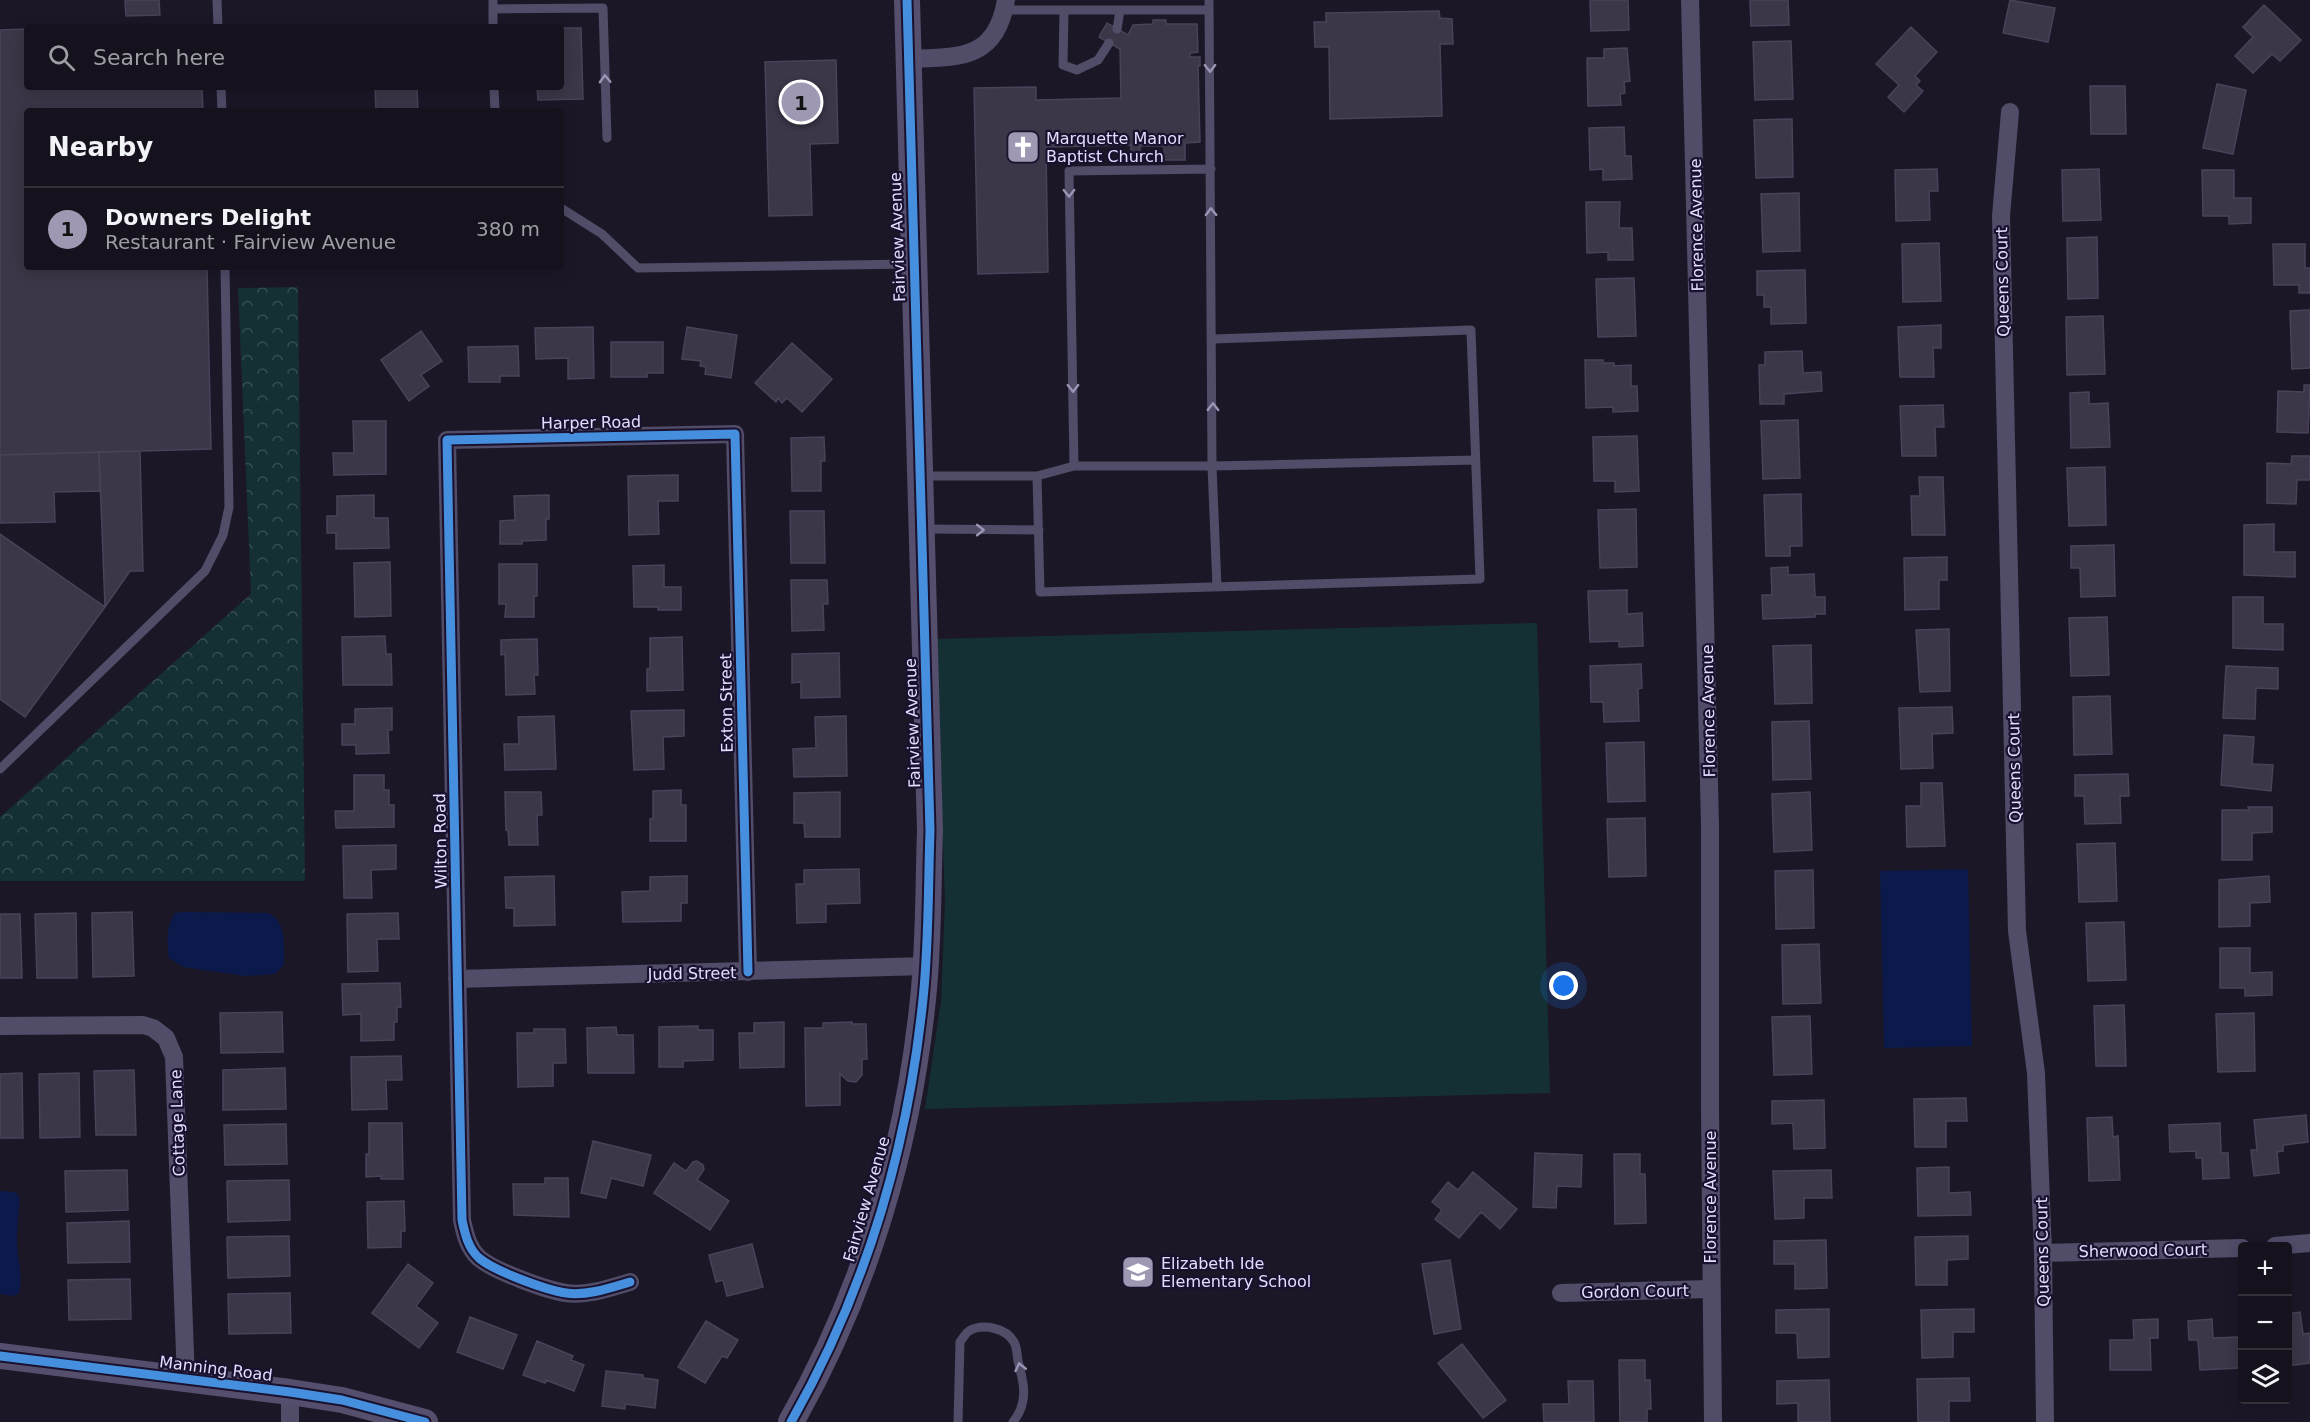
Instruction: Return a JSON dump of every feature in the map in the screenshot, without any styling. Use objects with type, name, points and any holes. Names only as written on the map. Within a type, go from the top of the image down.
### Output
[{"type":"street","name":"Fairview Avenue","points":[[791,1422],[832,1342],[854,1292],[886,1197],[912,1082],[926,966],[930,831],[907,0]]},
{"type":"street","name":"Florence Avenue","points":[[1690,0],[1710,824],[1710,1289],[1713,1422]]},
{"type":"street","points":[[907,59],[949,58],[965,55],[979,48],[1000,26],[1005,5]]},
{"type":"street","name":"Queens Court","points":[[2010,112],[2001,216],[2017,931],[2036,1073],[2043,1253],[2045,1422]]},
{"type":"street","name":"Harper Road","points":[[447,440],[735,434]]},
{"type":"street","name":"Exton Street","points":[[735,434],[748,972]]},
{"type":"street","name":"Wilton Road","points":[[447,440],[462,1220],[467,1241],[478,1257],[501,1271],[566,1293],[598,1291],[630,1282]]},
{"type":"street","name":"Judd Street","points":[[458,979],[926,966]]},
{"type":"street","name":"Cottage Lane","points":[[0,1026],[131,1024],[153,1028],[170,1043],[174,1057],[186,1380]]},
{"type":"street","points":[[2292,1245],[2310,1243]]},
{"type":"street","name":"Sherwood Court","points":[[2043,1253],[2238,1248]]},
{"type":"street","name":"Gordon Court","points":[[1561,1293],[1710,1289]]},
{"type":"street","name":"Manning Road","points":[[0,1356],[342,1400],[425,1422]]},
{"type":"street","points":[[290,1392],[290,1422]]},
{"type":"lane","points":[[218,0],[218,24]]},
{"type":"lane","points":[[493,24],[493,5],[603,8],[607,138]]},
{"type":"lane","points":[[1005,5],[1064,10],[1120,10],[1209,5],[1213,339],[1212,466],[1218,587]]},
{"type":"lane","points":[[1064,10],[1063,65],[1077,70],[1098,60],[1109,43]]},
{"type":"lane","points":[[1117,29],[1120,10]]},
{"type":"lane","points":[[221,90],[222,108]]},
{"type":"lane","points":[[494,90],[495,108]]},
{"type":"lane","points":[[1074,466],[1069,171],[1211,169]]},
{"type":"lane","points":[[564,210],[602,234],[638,268],[913,264]]},
{"type":"lane","points":[[0,769],[205,571],[224,535],[229,507],[225,270]]},
{"type":"lane","points":[[1037,476],[1040,592],[1480,579],[1471,330],[1213,339]]},
{"type":"lane","points":[[920,476],[1037,476],[1074,466],[1212,466],[1475,460]]},
{"type":"lane","points":[[921,530],[1039,530]]},
{"type":"lane","points":[[958,1422],[960,1342],[967,1332],[979,1327],[991,1327],[1005,1333],[1014,1342],[1017,1353],[1024,1387],[1024,1403],[1013,1422]]},
{"type":"green space","points":[[298,287],[305,881],[0,881],[0,817],[251,594],[238,288]]},
{"type":"green space","points":[[1537,623],[1550,1093],[925,1109],[941,1001],[945,902],[936,639]]},
{"type":"water","points":[[1968,869],[1972,1046],[1884,1048],[1880,871]]},
{"type":"water","points":[[175,913],[268,913],[279,922],[281,928],[284,965],[275,974],[245,976],[183,967],[169,958],[168,940],[172,918]]},
{"type":"water","points":[[0,1191],[15,1192],[20,1198],[17,1244],[20,1286],[19,1293],[14,1296],[0,1294]]},
{"type":"building","points":[[125,0],[159,0],[160,15],[126,16]]},
{"type":"building","points":[[1590,0],[1628,0],[1629,30],[1591,31]]},
{"type":"building","points":[[1750,0],[1788,0],[1789,25],[1751,26]]},
{"type":"building","points":[[2010,0],[2055,8],[2048,42],[2003,33]]},
{"type":"building","points":[[2264,5],[2301,40],[2280,61],[2272,54],[2253,73],[2235,56],[2253,37],[2243,27]]},
{"type":"building","points":[[1439,11],[1440,18],[1452,19],[1453,44],[1440,44],[1442,116],[1330,119],[1329,47],[1315,47],[1314,22],[1326,22],[1326,13]]},
{"type":"building","name":"Marquette Manor Baptist Church","points":[[1153,20],[1166,20],[1166,24],[1197,24],[1198,52],[1190,53],[1190,57],[1200,57],[1200,66],[1198,66],[1200,142],[1185,143],[1185,160],[1164,160],[1164,146],[1140,146],[1140,152],[1131,152],[1131,145],[1046,147],[1048,272],[978,274],[974,88],[1036,87],[1036,100],[1121,98],[1120,49],[1099,37],[1107,23],[1128,35],[1133,25],[1153,24]]},
{"type":"building","points":[[1911,27],[1937,52],[1915,76],[1920,81],[1916,85],[1923,91],[1904,112],[1888,97],[1899,85],[1876,64]]},
{"type":"building","points":[[564,28],[581,28],[583,99],[538,100],[537,90],[564,90]]},
{"type":"building","points":[[24,29],[24,90],[202,90],[203,108],[24,108],[24,270],[207,270],[211,449],[0,455],[0,30]]},
{"type":"building","points":[[1791,41],[1793,99],[1755,100],[1753,42]]},
{"type":"building","points":[[1627,48],[1630,81],[1624,82],[1625,93],[1620,94],[1621,105],[1588,106],[1587,58],[1604,58],[1604,49]]},
{"type":"building","points":[[836,60],[838,143],[810,144],[812,215],[769,216],[765,62]]},
{"type":"building","points":[[2217,84],[2246,90],[2233,154],[2203,148]]},
{"type":"building","points":[[2090,86],[2125,86],[2126,134],[2091,134]]},
{"type":"building","points":[[375,90],[417,90],[418,108],[376,108]]},
{"type":"building","points":[[1792,119],[1793,177],[1756,178],[1754,120]]},
{"type":"building","points":[[1624,127],[1625,156],[1631,156],[1632,179],[1603,180],[1603,169],[1590,170],[1589,128]]},
{"type":"building","points":[[1937,169],[1938,191],[1929,191],[1930,220],[1896,221],[1895,170]]},
{"type":"building","points":[[2099,169],[2101,220],[2063,221],[2062,170]]},
{"type":"building","points":[[2202,170],[2234,170],[2234,198],[2251,198],[2251,223],[2229,224],[2229,216],[2203,216]]},
{"type":"building","points":[[1799,193],[1800,251],[1763,252],[1761,194]]},
{"type":"building","points":[[1586,202],[1620,202],[1619,228],[1632,228],[1633,260],[1608,260],[1608,252],[1587,253]]},
{"type":"building","points":[[2097,237],[2098,298],[2068,299],[2067,238]]},
{"type":"building","points":[[1939,243],[1941,301],[1903,302],[1902,244]]},
{"type":"building","points":[[2273,244],[2305,244],[2305,268],[2310,268],[2310,293],[2299,293],[2299,285],[2274,285]]},
{"type":"building","points":[[1805,270],[1806,323],[1771,324],[1771,307],[1764,307],[1764,295],[1757,295],[1757,271]]},
{"type":"building","points":[[1634,278],[1636,336],[1598,337],[1596,279]]},
{"type":"building","points":[[2310,310],[2310,368],[2292,369],[2290,311]]},
{"type":"building","points":[[2103,316],[2105,374],[2067,375],[2066,317]]},
{"type":"building","points":[[1941,325],[1941,348],[1933,348],[1934,377],[1900,377],[1898,327]]},
{"type":"building","points":[[593,327],[594,378],[568,379],[568,358],[536,359],[535,328]]},
{"type":"building","points":[[687,327],[737,335],[731,378],[705,374],[706,367],[700,366],[701,361],[682,359]]},
{"type":"building","points":[[421,331],[442,361],[421,375],[429,386],[409,401],[381,360]]},
{"type":"building","points":[[611,342],[663,342],[663,373],[647,373],[647,377],[611,377]]},
{"type":"building","points":[[792,343],[832,379],[802,412],[787,398],[782,403],[778,398],[776,402],[755,383]]},
{"type":"building","points":[[518,346],[519,376],[500,376],[500,382],[469,382],[468,347]]},
{"type":"building","points":[[1802,351],[1803,373],[1821,372],[1822,391],[1784,394],[1784,404],[1760,404],[1759,365],[1765,365],[1765,352]]},
{"type":"building","points":[[1585,360],[1603,360],[1603,363],[1614,363],[1614,366],[1631,365],[1631,386],[1637,386],[1638,411],[1613,412],[1613,407],[1586,408]]},
{"type":"building","points":[[2304,385],[2310,385],[2308,433],[2277,432],[2278,391],[2304,392]]},
{"type":"building","points":[[2089,392],[2089,404],[2108,403],[2110,447],[2071,448],[2070,393]]},
{"type":"building","points":[[1943,405],[1944,427],[1935,427],[1936,456],[1902,456],[1900,406]]},
{"type":"building","points":[[1798,420],[1800,478],[1763,479],[1761,421]]},
{"type":"building","points":[[353,421],[386,421],[386,474],[334,475],[333,453],[354,453]]},
{"type":"building","points":[[1637,436],[1639,491],[1615,492],[1615,481],[1594,481],[1593,437]]},
{"type":"building","points":[[824,437],[825,461],[821,461],[821,491],[792,491],[791,438]]},
{"type":"building","points":[[140,451],[143,571],[130,571],[105,607],[99,452]]},
{"type":"building","points":[[99,452],[100,491],[54,492],[55,522],[0,523],[0,455]]},
{"type":"building","points":[[2292,456],[2310,456],[2310,480],[2297,480],[2296,504],[2267,503],[2267,463],[2291,464]]},
{"type":"building","points":[[2105,467],[2106,525],[2069,526],[2067,468]]},
{"type":"building","points":[[678,475],[678,501],[658,501],[659,534],[629,535],[628,476]]},
{"type":"building","points":[[1919,477],[1943,477],[1945,535],[1912,535],[1911,496],[1920,496]]},
{"type":"building","points":[[1801,494],[1802,546],[1790,546],[1790,556],[1766,556],[1764,495]]},
{"type":"building","points":[[374,495],[374,518],[388,518],[389,548],[336,549],[336,533],[327,533],[327,516],[337,516],[337,496]]},
{"type":"building","points":[[549,495],[546,540],[522,541],[522,544],[500,544],[500,521],[515,520],[514,496]]},
{"type":"building","points":[[1636,509],[1637,567],[1600,568],[1598,510]]},
{"type":"building","points":[[790,511],[824,511],[825,563],[791,563]]},
{"type":"building","points":[[2274,524],[2274,552],[2295,552],[2295,577],[2244,575],[2244,525]]},
{"type":"building","points":[[0,534],[105,607],[25,717],[0,699]]},
{"type":"building","points":[[2114,545],[2115,596],[2081,597],[2080,568],[2071,568],[2071,546]]},
{"type":"building","points":[[1947,557],[1947,580],[1939,580],[1939,609],[1905,610],[1904,558]]},
{"type":"building","points":[[390,562],[391,616],[355,617],[354,563]]},
{"type":"building","points":[[499,564],[537,564],[537,596],[534,596],[534,617],[505,617],[506,604],[499,604]]},
{"type":"building","points":[[664,565],[664,587],[681,587],[681,610],[634,607],[633,566]]},
{"type":"building","points":[[1788,567],[1788,575],[1814,574],[1815,597],[1825,597],[1825,614],[1815,614],[1815,617],[1763,619],[1762,595],[1772,595],[1771,568]]},
{"type":"building","points":[[791,580],[827,580],[828,604],[823,604],[824,630],[792,631]]},
{"type":"building","points":[[1627,590],[1627,614],[1642,613],[1643,646],[1619,647],[1619,641],[1590,642],[1588,591]]},
{"type":"building","points":[[2233,597],[2263,597],[2263,624],[2283,624],[2283,650],[2233,648]]},
{"type":"building","points":[[2107,617],[2109,675],[2071,676],[2069,618]]},
{"type":"building","points":[[1949,629],[1950,691],[1920,692],[1916,630]]},
{"type":"building","points":[[385,636],[386,654],[391,654],[392,685],[343,685],[342,637]]},
{"type":"building","points":[[682,637],[683,690],[647,691],[650,638]]},
{"type":"building","points":[[537,639],[538,675],[534,675],[535,694],[506,695],[505,654],[501,655],[501,640]]},
{"type":"building","points":[[1811,645],[1812,703],[1775,704],[1773,646]]},
{"type":"building","points":[[839,653],[840,697],[801,698],[801,682],[792,683],[792,654]]},
{"type":"building","points":[[1641,664],[1642,688],[1638,689],[1639,721],[1604,722],[1603,702],[1591,702],[1590,666]]},
{"type":"building","points":[[2226,666],[2278,668],[2278,689],[2256,688],[2255,719],[2223,718]]},
{"type":"building","points":[[2110,696],[2112,754],[2074,755],[2073,697]]},
{"type":"building","points":[[1952,707],[1953,733],[1932,734],[1933,768],[1901,769],[1899,708]]},
{"type":"building","points":[[392,708],[392,730],[388,730],[389,753],[356,754],[356,745],[342,745],[342,724],[355,724],[355,709]]},
{"type":"building","points":[[684,710],[684,736],[663,737],[664,769],[634,770],[631,711]]},
{"type":"building","points":[[554,716],[556,769],[505,770],[504,744],[519,744],[518,717]]},
{"type":"building","points":[[846,716],[847,776],[794,777],[793,749],[816,748],[815,717]]},
{"type":"building","points":[[1809,721],[1811,779],[1773,780],[1772,722]]},
{"type":"building","points":[[2224,735],[2254,737],[2252,764],[2273,765],[2271,791],[2221,785]]},
{"type":"building","points":[[1644,742],[1645,801],[1608,802],[1606,743]]},
{"type":"building","points":[[2128,774],[2129,796],[2120,796],[2121,823],[2085,824],[2084,796],[2075,796],[2075,775]]},
{"type":"building","points":[[354,775],[384,775],[384,790],[389,790],[389,805],[394,805],[394,827],[336,828],[335,811],[354,811]]},
{"type":"building","points":[[1921,783],[1942,783],[1945,846],[1907,847],[1906,806],[1921,806]]},
{"type":"building","points":[[681,790],[681,805],[686,805],[686,841],[650,841],[653,791]]},
{"type":"building","points":[[505,792],[541,792],[542,815],[537,815],[538,845],[509,845],[508,830],[506,830]]},
{"type":"building","points":[[840,792],[840,837],[805,837],[804,823],[794,823],[794,793]]},
{"type":"building","points":[[1810,792],[1812,850],[1774,852],[1772,794]]},
{"type":"building","points":[[2248,807],[2272,807],[2272,832],[2252,833],[2252,860],[2222,860],[2222,810],[2249,810]]},
{"type":"building","points":[[1645,818],[1646,876],[1609,877],[1607,819]]},
{"type":"building","points":[[2115,843],[2117,901],[2079,902],[2077,844]]},
{"type":"building","points":[[396,845],[396,869],[371,870],[372,898],[344,898],[343,846]]},
{"type":"building","points":[[859,869],[860,903],[826,904],[826,922],[797,923],[796,884],[804,884],[804,870]]},
{"type":"building","points":[[1813,870],[1814,928],[1776,929],[1775,871]]},
{"type":"building","points":[[554,876],[555,925],[514,926],[514,908],[506,908],[505,877]]},
{"type":"building","points":[[687,876],[687,903],[681,903],[681,921],[623,922],[622,892],[650,891],[650,877]]},
{"type":"building","points":[[2269,876],[2270,902],[2250,903],[2250,926],[2219,927],[2219,880]]},
{"type":"building","points":[[132,912],[134,976],[93,977],[92,913]]},
{"type":"building","points":[[76,913],[77,978],[37,978],[35,914]]},
{"type":"building","points":[[398,913],[399,939],[377,939],[378,971],[348,972],[347,914]]},
{"type":"building","points":[[0,914],[20,914],[22,978],[0,978]]},
{"type":"building","points":[[2124,922],[2126,980],[2088,981],[2086,923]]},
{"type":"building","points":[[1819,944],[1821,1003],[1783,1004],[1782,945]]},
{"type":"building","points":[[2220,948],[2250,948],[2250,973],[2272,972],[2272,995],[2245,996],[2245,988],[2220,988]]},
{"type":"building","points":[[400,983],[401,1007],[397,1007],[394,1040],[361,1041],[361,1014],[343,1015],[342,984]]},
{"type":"building","points":[[2124,1005],[2126,1066],[2096,1066],[2094,1006]]},
{"type":"building","points":[[282,1012],[283,1052],[221,1053],[220,1013]]},
{"type":"building","points":[[2254,1013],[2255,1071],[2218,1072],[2216,1014]]},
{"type":"building","points":[[1810,1016],[1812,1074],[1774,1075],[1772,1017]]},
{"type":"building","points":[[784,1022],[784,1067],[740,1068],[739,1033],[754,1033],[754,1023]]},
{"type":"building","points":[[852,1022],[852,1024],[866,1024],[867,1059],[862,1059],[862,1075],[856,1082],[848,1081],[840,1074],[840,1105],[806,1106],[805,1028],[823,1028],[823,1023]]},
{"type":"building","points":[[698,1026],[698,1030],[713,1030],[713,1060],[683,1061],[683,1067],[659,1067],[659,1027]]},
{"type":"building","points":[[616,1027],[617,1035],[633,1035],[634,1073],[588,1073],[587,1028]]},
{"type":"building","points":[[534,1029],[565,1029],[566,1063],[553,1063],[553,1086],[518,1087],[517,1033],[534,1033]]},
{"type":"building","points":[[401,1056],[402,1080],[386,1080],[387,1109],[352,1110],[351,1057]]},
{"type":"building","points":[[285,1068],[286,1109],[223,1110],[223,1070]]},
{"type":"building","points":[[134,1070],[136,1135],[96,1135],[94,1071]]},
{"type":"building","points":[[22,1073],[23,1138],[0,1138],[0,1074]]},
{"type":"building","points":[[79,1073],[80,1137],[40,1138],[39,1074]]},
{"type":"building","points":[[1966,1098],[1967,1121],[1946,1121],[1946,1147],[1915,1147],[1914,1099]]},
{"type":"building","points":[[1824,1100],[1825,1148],[1794,1149],[1793,1123],[1772,1124],[1772,1101]]},
{"type":"building","points":[[2306,1115],[2308,1142],[2283,1145],[2283,1151],[2277,1152],[2279,1173],[2254,1176],[2251,1150],[2257,1150],[2254,1120]]},
{"type":"building","points":[[2112,1117],[2113,1137],[2118,1136],[2120,1180],[2089,1181],[2087,1118]]},
{"type":"building","points":[[369,1123],[402,1123],[403,1179],[381,1179],[381,1176],[366,1177]]},
{"type":"building","points":[[2220,1123],[2221,1153],[2228,1153],[2229,1178],[2203,1179],[2202,1158],[2196,1158],[2196,1151],[2170,1152],[2169,1125]]},
{"type":"building","points":[[286,1124],[287,1164],[225,1165],[224,1125]]},
{"type":"building","points":[[593,1141],[651,1155],[643,1186],[611,1178],[606,1198],[581,1193]]},
{"type":"building","points":[[1535,1153],[1582,1155],[1581,1187],[1557,1186],[1556,1208],[1533,1207]]},
{"type":"building","points":[[1614,1154],[1640,1154],[1640,1174],[1645,1174],[1646,1223],[1615,1224]]},
{"type":"building","points":[[697,1161],[703,1165],[704,1169],[697,1180],[729,1201],[710,1230],[654,1193],[674,1163],[686,1171],[693,1162]]},
{"type":"building","points":[[1949,1167],[1949,1193],[1970,1192],[1971,1215],[1918,1216],[1917,1168]]},
{"type":"building","points":[[127,1170],[128,1210],[66,1212],[65,1171]]},
{"type":"building","points":[[1831,1170],[1832,1198],[1804,1198],[1804,1218],[1775,1219],[1773,1171]]},
{"type":"building","points":[[1473,1172],[1517,1209],[1500,1229],[1481,1212],[1459,1238],[1435,1219],[1442,1210],[1432,1202],[1448,1182],[1458,1190]]},
{"type":"building","points":[[545,1178],[568,1178],[569,1217],[514,1215],[513,1184],[545,1184]]},
{"type":"building","points":[[289,1180],[290,1220],[228,1222],[227,1181]]},
{"type":"building","points":[[404,1201],[405,1231],[401,1231],[401,1247],[368,1248],[367,1202]]},
{"type":"building","points":[[129,1221],[130,1262],[68,1263],[67,1223]]},
{"type":"building","points":[[289,1236],[290,1276],[228,1278],[227,1237]]},
{"type":"building","points":[[1968,1236],[1968,1259],[1947,1260],[1947,1285],[1916,1285],[1915,1237]]},
{"type":"building","points":[[1826,1240],[1827,1288],[1795,1289],[1795,1264],[1774,1264],[1774,1241]]},
{"type":"building","points":[[752,1244],[763,1287],[727,1296],[723,1280],[716,1282],[709,1255]]},
{"type":"building","points":[[1450,1260],[1461,1329],[1434,1334],[1422,1264]]},
{"type":"building","points":[[408,1264],[433,1283],[416,1306],[438,1323],[419,1348],[372,1313]]},
{"type":"building","points":[[130,1279],[131,1319],[69,1320],[68,1280]]},
{"type":"building","points":[[290,1293],[291,1333],[229,1334],[228,1294]]},
{"type":"building","points":[[1829,1309],[1829,1357],[1798,1358],[1797,1333],[1776,1333],[1776,1310]]},
{"type":"building","points":[[1974,1309],[1974,1332],[1953,1332],[1953,1357],[1922,1358],[1921,1310]]},
{"type":"building","points":[[2300,1312],[2303,1334],[2310,1333],[2310,1363],[2292,1365],[2292,1313]]},
{"type":"building","points":[[470,1317],[517,1335],[503,1369],[457,1352]]},
{"type":"building","points":[[2158,1319],[2158,1338],[2150,1338],[2151,1370],[2110,1370],[2110,1340],[2134,1340],[2133,1320]]},
{"type":"building","points":[[2212,1319],[2213,1338],[2238,1337],[2238,1368],[2200,1370],[2198,1340],[2189,1340],[2188,1321]]},
{"type":"building","points":[[706,1321],[738,1340],[727,1358],[722,1356],[705,1383],[678,1367]]},
{"type":"building","points":[[537,1341],[573,1356],[571,1360],[584,1365],[574,1391],[546,1380],[545,1383],[523,1375]]},
{"type":"building","points":[[1462,1344],[1506,1400],[1483,1418],[1438,1363]]},
{"type":"building","points":[[1619,1360],[1645,1360],[1645,1380],[1650,1380],[1651,1409],[1647,1409],[1647,1422],[1620,1422]]},
{"type":"building","points":[[606,1371],[643,1375],[643,1378],[658,1380],[655,1408],[625,1404],[625,1409],[602,1406]]},
{"type":"building","points":[[1969,1378],[1970,1401],[1949,1401],[1949,1422],[1918,1422],[1917,1379]]},
{"type":"building","points":[[1829,1380],[1830,1422],[1798,1422],[1798,1403],[1777,1404],[1777,1381]]},
{"type":"building","points":[[1568,1381],[1593,1381],[1594,1422],[1544,1422],[1543,1404],[1569,1404]]},
{"type":"cycle path","points":[[791,1422],[841,1322],[879,1217],[906,1109],[916,1054],[925,978],[930,831],[907,0]]},
{"type":"cycle path","points":[[630,1282],[598,1291],[574,1294],[534,1284],[496,1269],[479,1258],[470,1245],[462,1220],[447,440],[735,434],[748,972]]},
{"type":"cycle path","points":[[0,1356],[342,1400],[425,1422]]},
{"type":"place","name":"Downers Delight","points":[[801,102]]},
{"type":"place","name":"Marquette Manor Baptist Church","points":[[1023,147]]},
{"type":"place","name":"Elizabeth Ide Elementary School","points":[[1138,1272]]}]
